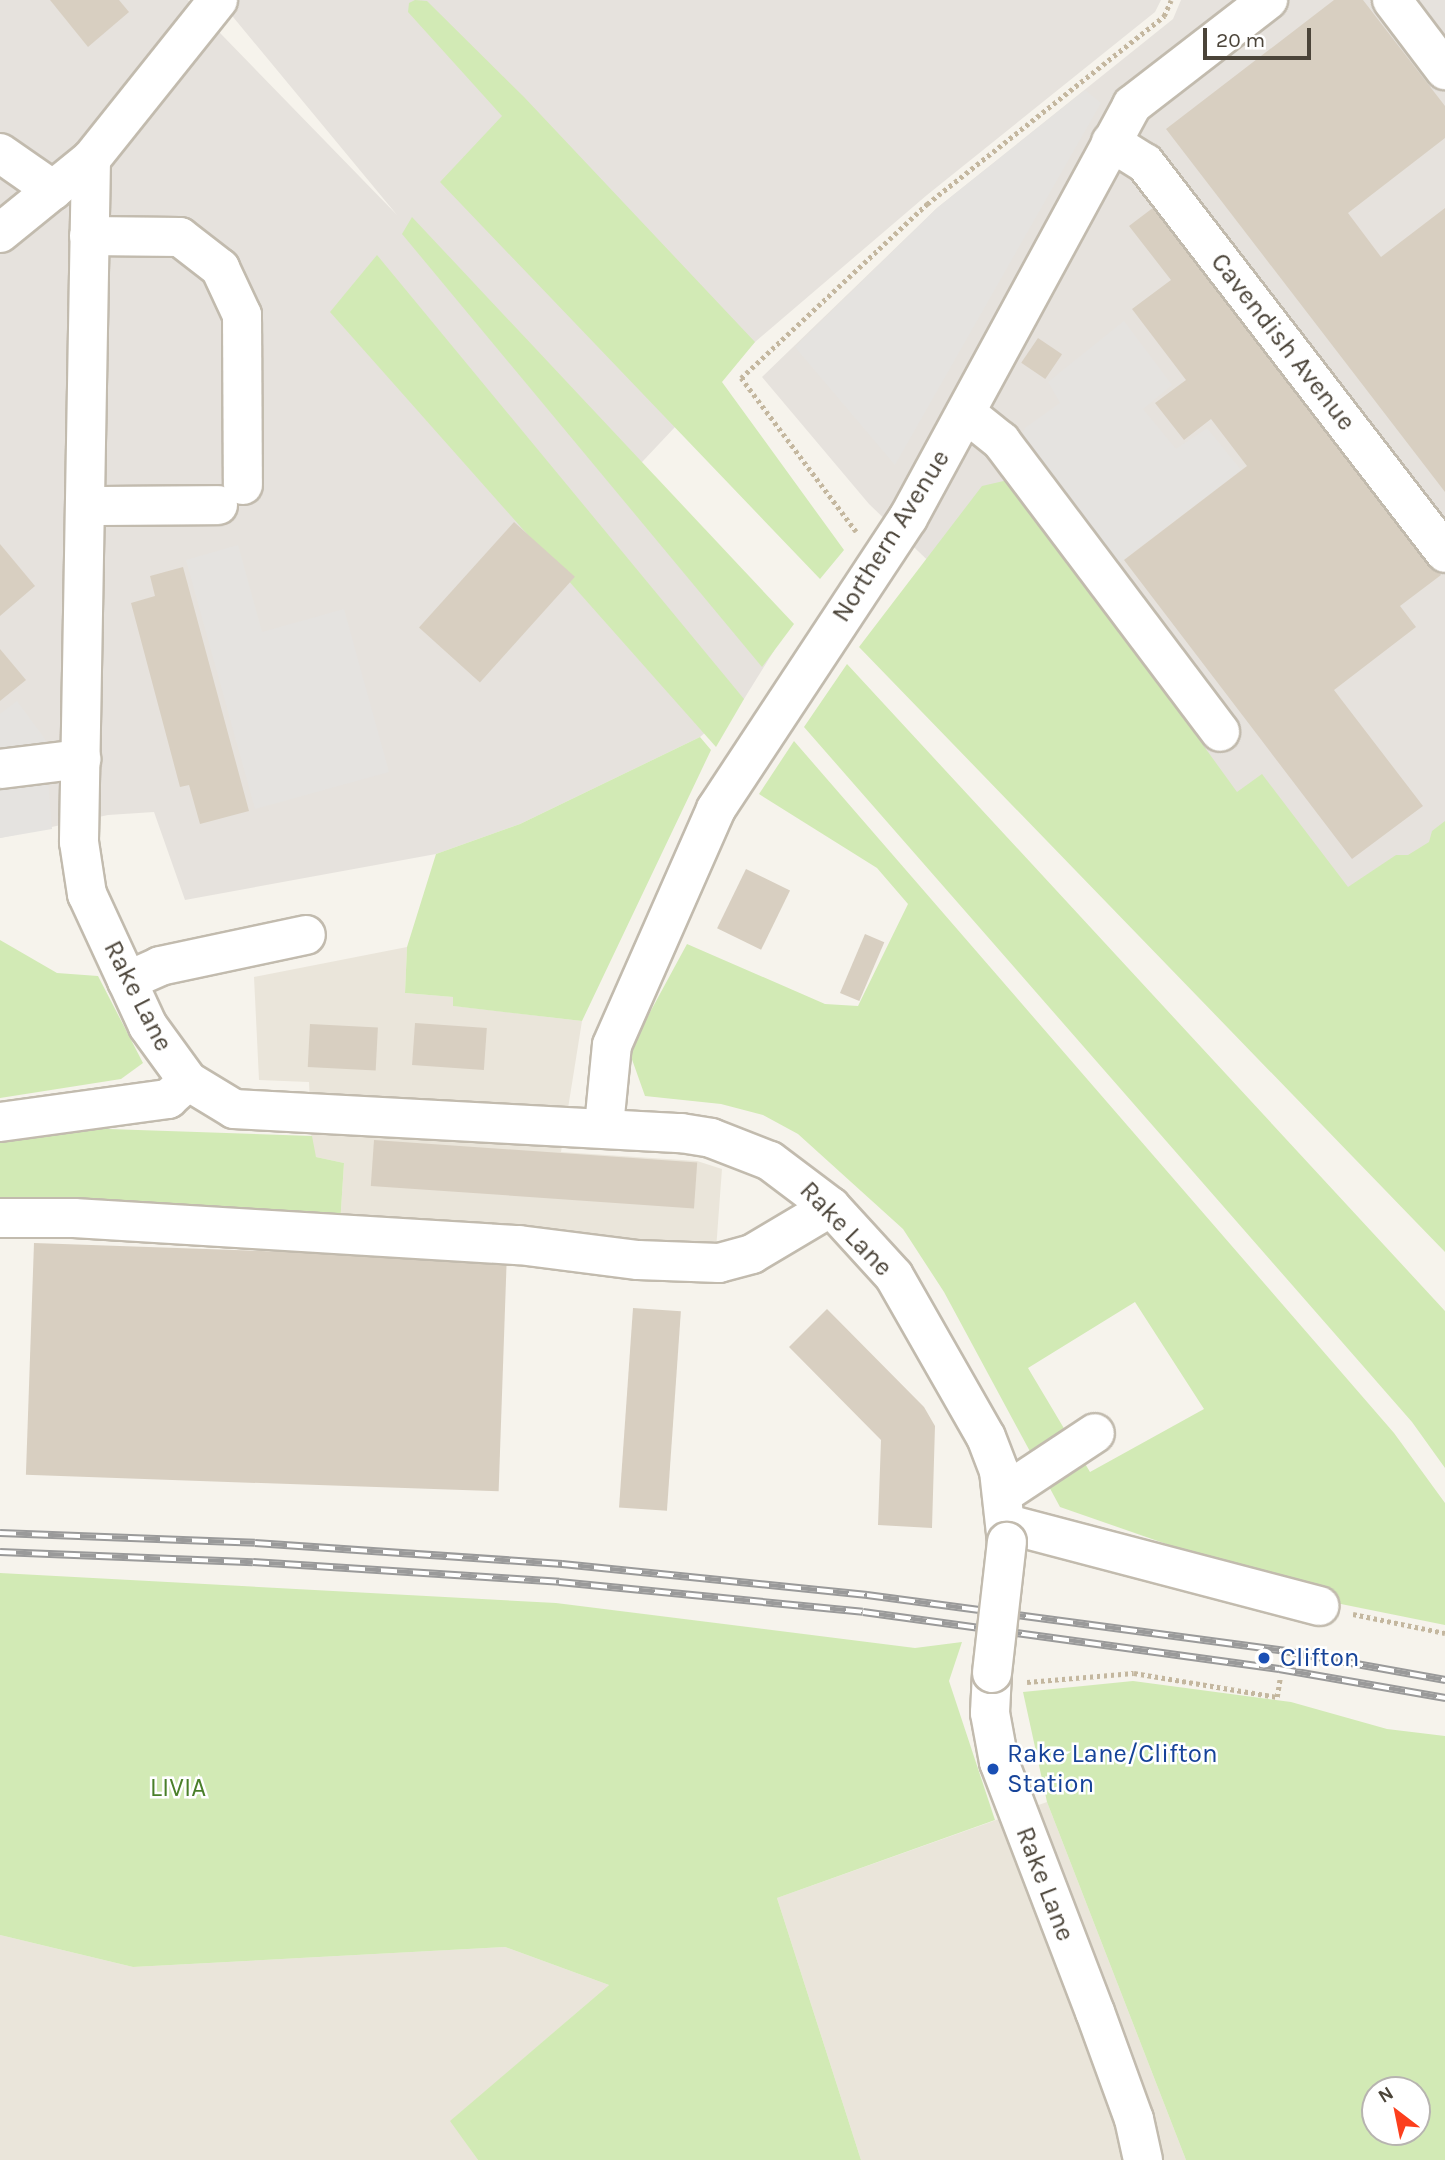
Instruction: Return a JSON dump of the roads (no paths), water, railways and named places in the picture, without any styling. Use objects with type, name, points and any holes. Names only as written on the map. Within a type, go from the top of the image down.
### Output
[{"type":"street","points":[[0,233],[90,159],[218,0]]},
{"type":"street","name":"Northern Avenue","points":[[604,1126],[612,1045],[716,809],[877,561],[908,518],[1132,105],[1268,0]]},
{"type":"street","points":[[1392,0],[1445,70]]},
{"type":"street","name":"Cavendish Avenue","points":[[1111,142],[1145,163],[1445,553]]},
{"type":"street","points":[[0,153],[52,190]]},
{"type":"street","name":"Rake Lane","points":[[90,159],[79,842],[88,894],[148,1026],[188,1081],[234,1109],[604,1126],[711,1138],[770,1161],[831,1207],[894,1276],[986,1437],[1006,1520],[990,1713],[999,1762],[1129,2107],[1143,2160]]},
{"type":"street","points":[[85,506],[230,495],[242,315],[220,268],[180,237],[89,236]]},
{"type":"street","points":[[966,413],[1001,441],[1220,732]]},
{"type":"street","points":[[0,769],[81,759]]},
{"type":"street","points":[[127,981],[160,966],[306,935]]},
{"type":"street","points":[[0,1122],[168,1099],[188,1081]]},
{"type":"street","points":[[0,1218],[75,1218],[505,1244],[719,1264],[752,1254],[831,1207]]},
{"type":"street","points":[[1006,1520],[1095,1433]]},
{"type":"street","points":[[1006,1520],[1319,1606]]},
{"type":"railway","points":[[0,1533],[255,1543],[562,1564],[867,1595],[1284,1651],[1445,1680]]},
{"type":"railway","points":[[0,1552],[253,1562],[559,1582],[863,1612],[1279,1669],[1445,1698]]},
{"type":"place","name":"Clifton","points":[[1264,1658]]},
{"type":"place","name":"Rake Lane/Clifton Station","points":[[993,1769]]},
{"type":"park label","name":"LIVIA","points":[[178,1788]]}]
